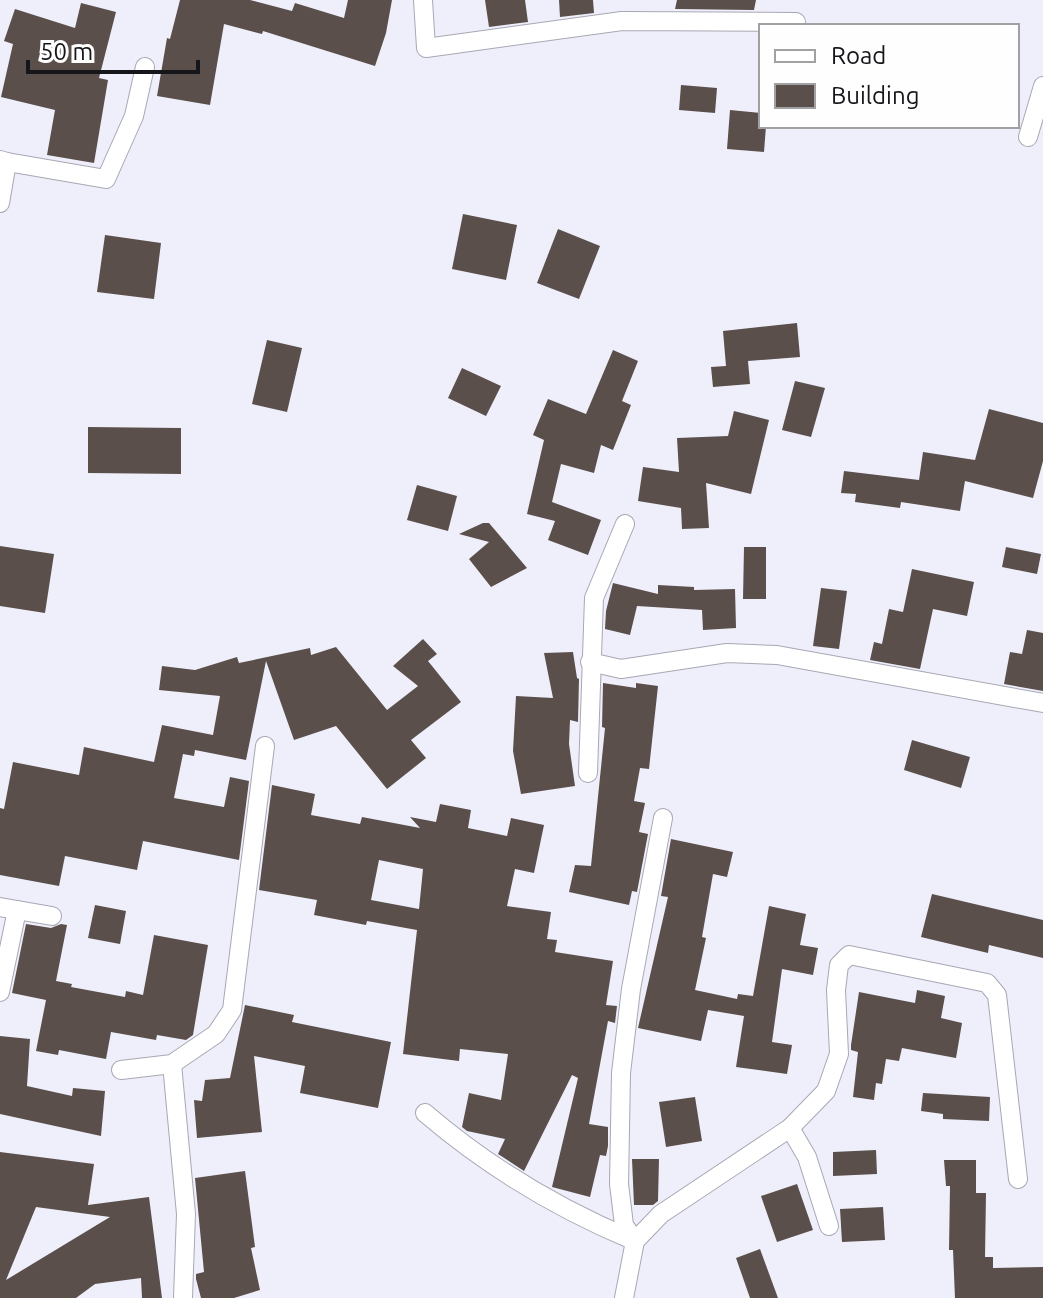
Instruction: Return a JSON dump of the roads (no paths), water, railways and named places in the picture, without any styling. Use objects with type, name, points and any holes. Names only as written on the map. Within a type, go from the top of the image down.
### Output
[{"type":"street","points":[[423,0],[426,48],[622,21],[796,22]]},
{"type":"street","points":[[0,203],[4,161],[106,179],[134,116],[145,67]]},
{"type":"street","points":[[1028,137],[1043,86]]},
{"type":"street","points":[[588,773],[594,598],[625,524]]},
{"type":"street","points":[[590,662],[621,669],[727,653],[777,655],[1043,703]]},
{"type":"street","points":[[121,1070],[172,1064],[216,1034],[232,1010],[265,746]]},
{"type":"street","points":[[635,1241],[624,1225],[619,1184],[621,1073],[631,989],[663,818]]},
{"type":"street","points":[[0,992],[9,908],[52,916]]},
{"type":"street","points":[[624,1298],[635,1241],[661,1214],[790,1128],[826,1091],[839,1054],[836,990],[839,965],[849,955],[987,983],[997,995],[1018,1179]]},
{"type":"street","points":[[172,1064],[186,1214],[183,1298]]},
{"type":"street","points":[[425,1113],[467,1149],[522,1185],[597,1225],[635,1241]]},
{"type":"street","points":[[790,1128],[807,1157],[829,1226]]}]
